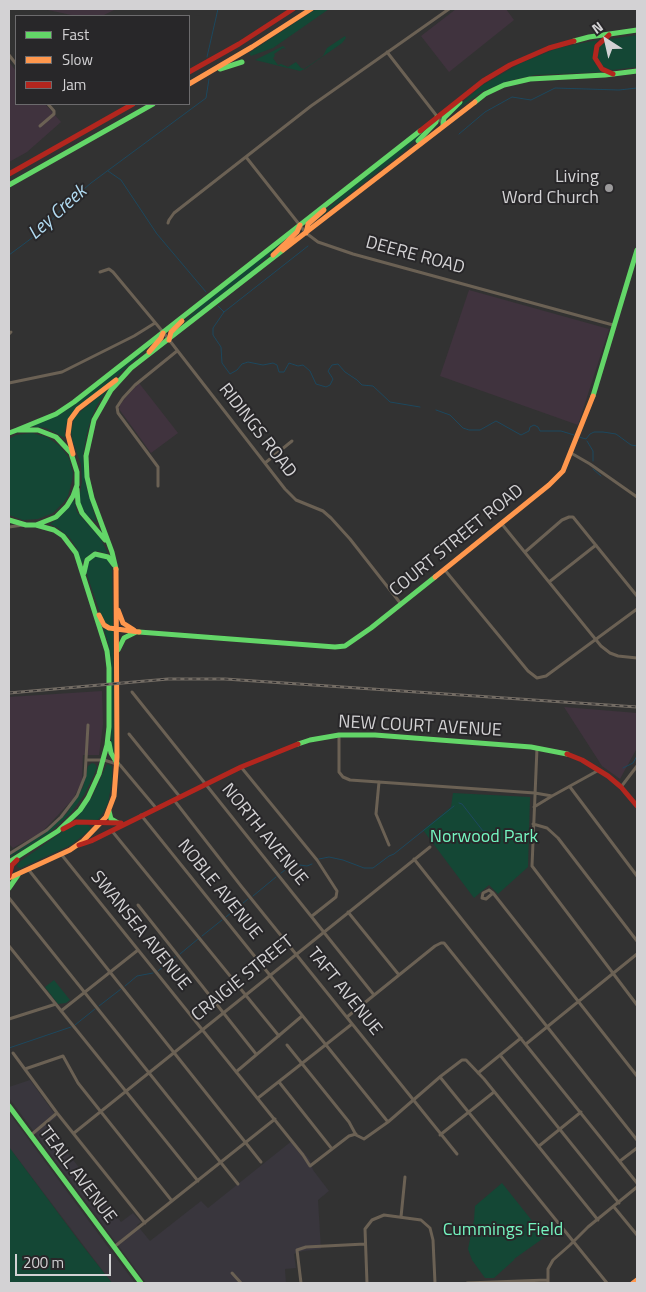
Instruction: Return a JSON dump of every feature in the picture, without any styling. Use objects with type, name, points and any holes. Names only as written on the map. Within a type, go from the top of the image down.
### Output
[{"type":"main road","points":[[190,71],[239,44],[293,9]]},
{"type":"main road","points":[[190,83],[311,9]]},
{"type":"main road","points":[[9,433],[66,408],[477,86],[510,65],[540,52],[581,39],[637,30]]},
{"type":"main road","points":[[609,34],[597,46],[595,58],[602,69],[614,75]]},
{"type":"main road","points":[[206,74],[242,62]]},
{"type":"main road","points":[[110,547],[82,513],[78,502],[77,472],[68,435],[70,420],[78,410],[485,94],[511,83],[530,79],[614,75],[637,71]]},
{"type":"main road","points":[[443,125],[444,118],[477,86]]},
{"type":"main road","points":[[9,174],[131,105]]},
{"type":"main road","points":[[9,186],[151,105]]},
{"type":"main road","points":[[404,155],[436,122],[437,117]]},
{"type":"main road","points":[[306,232],[308,224],[342,192]]},
{"type":"main road","points":[[262,267],[297,232],[300,225]]},
{"type":"main road","name":"COURT STREET ROAD","points":[[117,630],[335,647],[345,646],[354,641],[554,480],[562,471],[571,453],[597,384],[613,325],[637,250]]},
{"type":"main road","points":[[168,340],[171,332],[196,306]]},
{"type":"main road","points":[[142,360],[162,338],[162,332]]},
{"type":"main road","points":[[10,864],[9,877],[75,847],[89,837],[101,824],[109,810],[116,788],[117,572],[92,498],[87,477],[86,456],[90,434],[100,407],[110,390],[132,368]]},
{"type":"main road","points":[[17,430],[38,430],[48,433],[61,441],[74,459]]},
{"type":"main road","points":[[9,520],[26,525],[46,522],[60,513],[70,502],[77,485]]},
{"type":"main road","points":[[10,864],[58,832],[80,810],[99,774],[108,738],[109,668],[106,646],[94,605],[76,552],[68,540],[54,530],[36,524]]},
{"type":"main road","points":[[84,576],[87,560],[99,554],[108,557],[117,572]]},
{"type":"main road","points":[[94,605],[104,625],[117,630]]},
{"type":"main road","points":[[117,606],[123,623],[139,632]]},
{"type":"main road","points":[[117,656],[124,638],[139,632]]},
{"type":"main road","name":"NEW COURT AVENUE","points":[[75,847],[112,831],[241,767],[299,743],[339,735],[375,735],[538,748],[572,756],[600,770],[621,787],[637,806]]},
{"type":"main road","points":[[108,738],[111,752],[117,763]]},
{"type":"main road","points":[[109,810],[111,819],[118,823]]},
{"type":"main road","name":"NEW COURT AVENUE","points":[[58,832],[76,822],[101,824],[118,823],[134,819]]},
{"type":"main road","points":[[10,864],[13,870],[20,873]]},
{"type":"main road","points":[[9,888],[13,880],[20,873]]},
{"type":"main road","name":"TEALL AVENUE","points":[[9,1106],[141,1283]]},
{"type":"main road","points":[[633,1283],[637,1280]]},
{"type":"street","points":[[168,223],[174,213],[319,100],[449,9]]},
{"type":"street","points":[[387,52],[443,125]]},
{"type":"street","points":[[40,126],[54,114],[49,105]]},
{"type":"street","name":"DEERE ROAD","points":[[246,157],[300,225],[318,242],[613,325]]},
{"type":"street","name":"RIDINGS ROAD","points":[[100,272],[109,269],[113,272],[296,500],[325,512],[350,539],[401,604]]},
{"type":"street","points":[[9,383],[67,370],[134,336],[155,323]]},
{"type":"street","points":[[158,486],[158,468],[118,413],[117,408],[135,385],[178,351]]},
{"type":"street","points":[[265,463],[292,441]]},
{"type":"street","points":[[571,453],[637,497]]},
{"type":"street","points":[[525,552],[567,517],[571,516],[637,596]]},
{"type":"street","points":[[501,523],[596,640],[610,653],[637,658]]},
{"type":"street","points":[[9,527],[26,525]]},
{"type":"street","points":[[549,582],[596,545]]},
{"type":"street","points":[[444,569],[528,671],[537,678],[546,676],[637,609]]},
{"type":"street","name":"NORTH AVENUE","points":[[132,692],[374,995]]},
{"type":"street","points":[[9,854],[48,830],[69,808],[83,783],[88,725]]},
{"type":"street","points":[[129,734],[180,797]]},
{"type":"street","points":[[339,735],[338,764],[340,774],[350,780],[535,793],[552,796]]},
{"type":"street","points":[[538,748],[532,866],[637,1005]]},
{"type":"street","points":[[86,760],[104,760],[117,763],[156,808]]},
{"type":"street","points":[[621,787],[637,766]]},
{"type":"street","points":[[241,767],[317,860],[337,892],[336,897],[312,916]]},
{"type":"street","points":[[534,807],[600,770]]},
{"type":"street","points":[[379,782],[376,814],[389,845]]},
{"type":"street","points":[[570,787],[637,876]]},
{"type":"street","name":"TAFT AVENUE","points":[[174,800],[457,1154]]},
{"type":"street","name":"NOBLE AVENUE","points":[[141,815],[388,1122]]},
{"type":"street","points":[[533,824],[547,828],[558,838],[637,941]]},
{"type":"street","points":[[112,831],[279,1036]]},
{"type":"street","name":"CRAIGIE STREET","points":[[74,1133],[430,847]]},
{"type":"street","name":"SWANSEA AVENUE","points":[[61,854],[275,1119],[310,1166],[332,1149]]},
{"type":"street","points":[[414,859],[637,1140]]},
{"type":"street","points":[[28,869],[261,1162]]},
{"type":"street","points":[[493,893],[637,1076]]},
{"type":"street","points":[[9,898],[238,1184]]},
{"type":"street","points":[[138,905],[256,1054]]},
{"type":"street","points":[[348,912],[399,975]]},
{"type":"street","points":[[347,1017],[399,975],[441,943],[444,943],[637,1183]]},
{"type":"street","points":[[9,946],[198,1181]]},
{"type":"street","points":[[61,1011],[138,950]]},
{"type":"street","points":[[526,1044],[637,954]]},
{"type":"street","points":[[9,1019],[56,1004]]},
{"type":"street","points":[[236,1072],[302,1016]]},
{"type":"street","points":[[258,1098],[352,1024]]},
{"type":"street","points":[[478,1073],[521,1038]]},
{"type":"street","points":[[287,1045],[349,1122],[356,1135]]},
{"type":"street","points":[[13,1053],[37,1088],[145,1223]]},
{"type":"street","points":[[500,1055],[619,1203]]},
{"type":"street","points":[[25,1069],[63,1056],[73,1076],[172,1201]]},
{"type":"street","points":[[278,1082],[332,1149],[348,1136],[356,1135],[364,1139],[368,1137],[397,1115],[440,1077],[462,1060],[466,1060],[539,1146],[598,1220]]},
{"type":"street","points":[[440,1077],[607,1283]]},
{"type":"street","points":[[440,1134],[494,1092]]},
{"type":"street","points":[[539,1146],[581,1112]]},
{"type":"street","points":[[30,1135],[57,1113]]},
{"type":"street","points":[[114,1247],[275,1119]]},
{"type":"street","points":[[620,1161],[637,1148]]},
{"type":"street","points":[[401,1217],[404,1177]]},
{"type":"street","points":[[467,1283],[548,1281],[549,1264],[636,1189]]},
{"type":"street","points":[[614,1207],[637,1235]]},
{"type":"street","points":[[367,1283],[366,1229],[372,1220],[384,1215],[420,1220],[427,1224],[431,1231],[435,1283]]},
{"type":"street","points":[[301,1283],[298,1250],[306,1247],[365,1244]]},
{"type":"street","points":[[232,1273],[240,1283]]},
{"type":"shaded area","points":[[43,9],[116,9],[104,15],[71,15]]},
{"type":"shaded area","points":[[456,9],[506,9],[514,20],[449,72],[421,36]]},
{"type":"shaded area","points":[[9,62],[15,70],[15,105],[46,105],[61,122],[27,152],[9,162]]},
{"type":"shaded area","points":[[469,290],[609,329],[578,425],[440,376]]},
{"type":"shaded area","points":[[139,383],[178,433],[151,453],[119,409],[126,397]]},
{"type":"shaded area","points":[[102,691],[103,724],[99,755],[83,755],[82,781],[73,799],[42,832],[13,848],[9,844],[9,697]]},
{"type":"shaded area","points":[[564,707],[637,713],[637,748],[620,779],[602,766]]},
{"type":"shaded area","points":[[30,1080],[57,1117],[47,1124],[60,1143],[121,1222],[133,1213],[141,1222],[137,1225],[150,1241],[201,1201],[208,1208],[293,1140],[310,1160],[313,1170],[329,1191],[318,1200],[321,1249],[294,1254],[296,1268],[285,1269],[286,1283],[146,1283],[9,1098],[9,1087]]},
{"type":"shaded area","points":[[9,1113],[135,1283],[112,1283],[9,1147]]},
{"type":"green space","points":[[316,9],[329,9],[273,48],[251,56],[249,53]]},
{"type":"green space","points":[[637,35],[637,67],[612,70],[602,66],[597,57],[600,45],[610,39]]},
{"type":"green space","points":[[345,36],[346,38],[342,43],[305,69],[300,71],[255,60],[283,46],[286,49],[283,48],[274,54],[273,58],[278,65],[281,64],[288,67],[296,62],[304,69],[323,56],[327,48]]},
{"type":"green space","points":[[598,40],[594,46],[593,55],[595,64],[604,72],[535,75],[508,81],[481,92],[447,117],[481,86],[521,63],[558,48]]},
{"type":"green space","points":[[433,124],[403,152],[310,225],[350,188]]},
{"type":"green space","points":[[294,232],[253,270],[172,332],[205,302]]},
{"type":"green space","points":[[157,340],[68,419],[65,438],[46,428],[30,426],[67,410]]},
{"type":"green space","points":[[108,389],[97,405],[91,419],[83,455],[86,486],[97,523],[85,514],[81,507],[79,499],[82,482],[81,464],[71,432],[74,418]]},
{"type":"green space","points":[[32,433],[47,437],[60,446],[69,458],[73,473],[68,496],[53,513],[38,519],[23,520],[9,515],[9,439],[16,435]]},
{"type":"green space","points":[[74,500],[77,512],[101,539],[108,554],[98,551],[93,552],[85,558],[82,564],[77,549],[70,538],[50,524],[60,517]]},
{"type":"green space","points":[[95,556],[107,559],[112,568],[113,628],[103,621],[86,572],[87,563]]},
{"type":"green space","points":[[103,626],[113,631],[114,754],[111,746],[111,662],[109,646]]},
{"type":"green space","points":[[92,763],[97,767],[94,775],[84,795],[70,814],[48,834],[9,858],[9,856],[44,834],[67,813],[83,787],[88,766]]},
{"type":"green space","points":[[107,764],[112,766],[112,781],[108,803],[103,813],[97,821],[75,820],[92,797]]},
{"type":"green space","name":"Norwood Park","points":[[453,793],[530,797],[528,867],[498,894],[489,885],[474,898],[423,830],[451,807]]},
{"type":"green space","points":[[77,824],[87,824],[91,829],[71,845],[21,868],[17,867],[18,863],[69,827]]},
{"type":"green space","points":[[54,980],[70,1000],[66,1003],[58,1004],[45,987]]},
{"type":"green space","points":[[9,1147],[79,1241],[112,1283],[9,1283]]},
{"type":"green space","name":"Cummings Field","points":[[502,1183],[545,1237],[514,1259],[494,1278],[485,1278],[472,1260],[468,1249],[475,1206]]},
{"type":"waterway","points":[[207,57],[218,9]]},
{"type":"waterway","name":"Ley Creek","points":[[9,255],[44,229],[63,207],[91,183],[206,98],[209,79]]},
{"type":"waterway","points":[[459,134],[485,112],[512,97],[531,100],[555,88],[619,90],[637,88]]},
{"type":"waterway","points":[[108,171],[121,180],[157,234],[206,292]]},
{"type":"waterway","points":[[224,312],[308,246]]},
{"type":"waterway","points":[[218,306],[224,312],[213,328],[213,335],[221,347],[222,363],[230,374],[242,364],[248,362],[263,365],[273,363],[277,365],[279,372],[284,372],[289,363],[298,366],[303,365],[310,371],[316,384],[326,387],[330,385],[333,379],[328,371],[332,365],[338,364],[362,385],[373,386],[390,402],[420,407]]},
{"type":"waterway","points":[[436,410],[450,415],[463,428],[469,430],[480,430],[496,421],[521,435],[529,431],[530,427],[534,425],[540,431],[561,431],[574,435]]},
{"type":"waterway","points":[[579,437],[586,439],[594,432],[616,434],[631,445],[637,446]]},
{"type":"waterway","points":[[587,441],[593,451],[593,461]]},
{"type":"waterway","points":[[593,469],[601,476]]},
{"type":"waterway","points":[[623,768],[633,763],[637,756]]},
{"type":"waterway","points":[[459,803],[462,804],[483,831],[486,831]]},
{"type":"waterway","points":[[319,859],[329,857],[364,868],[373,868],[394,854],[454,806]]},
{"type":"waterway","points":[[281,873],[293,864],[307,866],[312,864]]},
{"type":"waterway","points":[[253,896],[276,877]]},
{"type":"waterway","points":[[226,917],[248,899]]},
{"type":"waterway","points":[[202,936],[222,920]]},
{"type":"waterway","points":[[180,954],[198,939]]},
{"type":"waterway","points":[[158,971],[175,957]]},
{"type":"waterway","points":[[125,986],[137,976],[153,973]]},
{"type":"waterway","points":[[99,1006],[121,989]]},
{"type":"waterway","points":[[75,1025],[95,1009]]},
{"type":"waterway","points":[[9,1048],[71,1027]]},
{"type":"railway","points":[[9,693],[168,679],[225,679],[637,707]]},
{"type":"traffic: fast","points":[[574,41],[637,30]]},
{"type":"traffic: fast","points":[[220,69],[242,62]]},
{"type":"traffic: fast","points":[[475,102],[485,94],[504,85],[530,79],[605,75],[637,71]]},
{"type":"traffic: fast","points":[[443,125],[444,118],[460,102]]},
{"type":"traffic: fast","points":[[9,185],[151,105]]},
{"type":"traffic: fast","points":[[418,141],[436,122],[437,117]]},
{"type":"traffic: fast","points":[[17,430],[56,414],[74,402],[420,131]]},
{"type":"traffic: fast","points":[[116,569],[112,552],[92,498],[87,477],[86,456],[94,420],[111,390],[131,368],[283,250]]},
{"type":"traffic: fast","points":[[593,396],[637,250]]},
{"type":"traffic: fast","points":[[9,433],[17,430],[38,430],[56,437],[71,453],[77,472],[77,485],[73,496],[67,506],[56,517],[36,525],[26,525],[9,520]]},
{"type":"traffic: fast","points":[[77,489],[78,503],[82,513],[105,540]]},
{"type":"traffic: fast","points":[[9,862],[58,831],[80,810],[99,774],[107,745],[109,727],[109,668],[107,651],[76,553],[63,536],[54,530],[36,525]]},
{"type":"traffic: fast","points":[[84,573],[87,560],[95,554],[108,557],[114,565]]},
{"type":"traffic: fast","points":[[139,632],[335,647],[345,646],[371,628],[435,577]]},
{"type":"traffic: fast","points":[[118,650],[124,638],[136,632]]},
{"type":"traffic: fast","points":[[298,744],[339,735],[375,735],[531,747],[567,754]]},
{"type":"traffic: fast","points":[[109,743],[111,753],[117,763]]},
{"type":"traffic: fast","points":[[109,811],[111,819],[118,823]]},
{"type":"traffic: fast","points":[[9,888],[18,875]]},
{"type":"traffic: fast","points":[[9,1106],[141,1283]]},
{"type":"traffic: slow","points":[[190,83],[311,9]]},
{"type":"traffic: slow","points":[[283,250],[475,102]]},
{"type":"traffic: slow","points":[[306,233],[308,224],[324,210]]},
{"type":"traffic: slow","points":[[273,255],[297,232],[300,225]]},
{"type":"traffic: slow","points":[[169,340],[171,332],[182,321]]},
{"type":"traffic: slow","points":[[149,352],[163,333]]},
{"type":"traffic: slow","points":[[73,454],[68,435],[70,420],[78,409],[116,380]]},
{"type":"traffic: slow","points":[[435,577],[549,485],[563,471],[593,396]]},
{"type":"traffic: slow","points":[[9,878],[70,850],[83,841],[106,817],[114,796],[117,757],[116,569]]},
{"type":"traffic: slow","points":[[118,610],[123,623],[134,630]]},
{"type":"traffic: slow","points":[[99,615],[104,625],[109,628],[139,632]]},
{"type":"traffic: slow","points":[[633,1283],[637,1280]]},
{"type":"traffic: jam","points":[[190,71],[239,44],[293,9]]},
{"type":"traffic: jam","points":[[609,35],[597,46],[595,58],[602,69],[613,74]]},
{"type":"traffic: jam","points":[[420,131],[483,81],[510,65],[549,48],[574,41]]},
{"type":"traffic: jam","points":[[9,174],[131,105]]},
{"type":"traffic: jam","points":[[79,845],[91,841],[241,767],[298,744]]},
{"type":"traffic: jam","points":[[567,754],[582,760],[608,776],[621,787],[637,806]]},
{"type":"traffic: jam","points":[[63,829],[76,822],[121,823]]},
{"type":"traffic: jam","points":[[9,876],[12,865],[17,860]]},
{"type":"place","name":"Living Word Church","points":[[609,188]]}]
